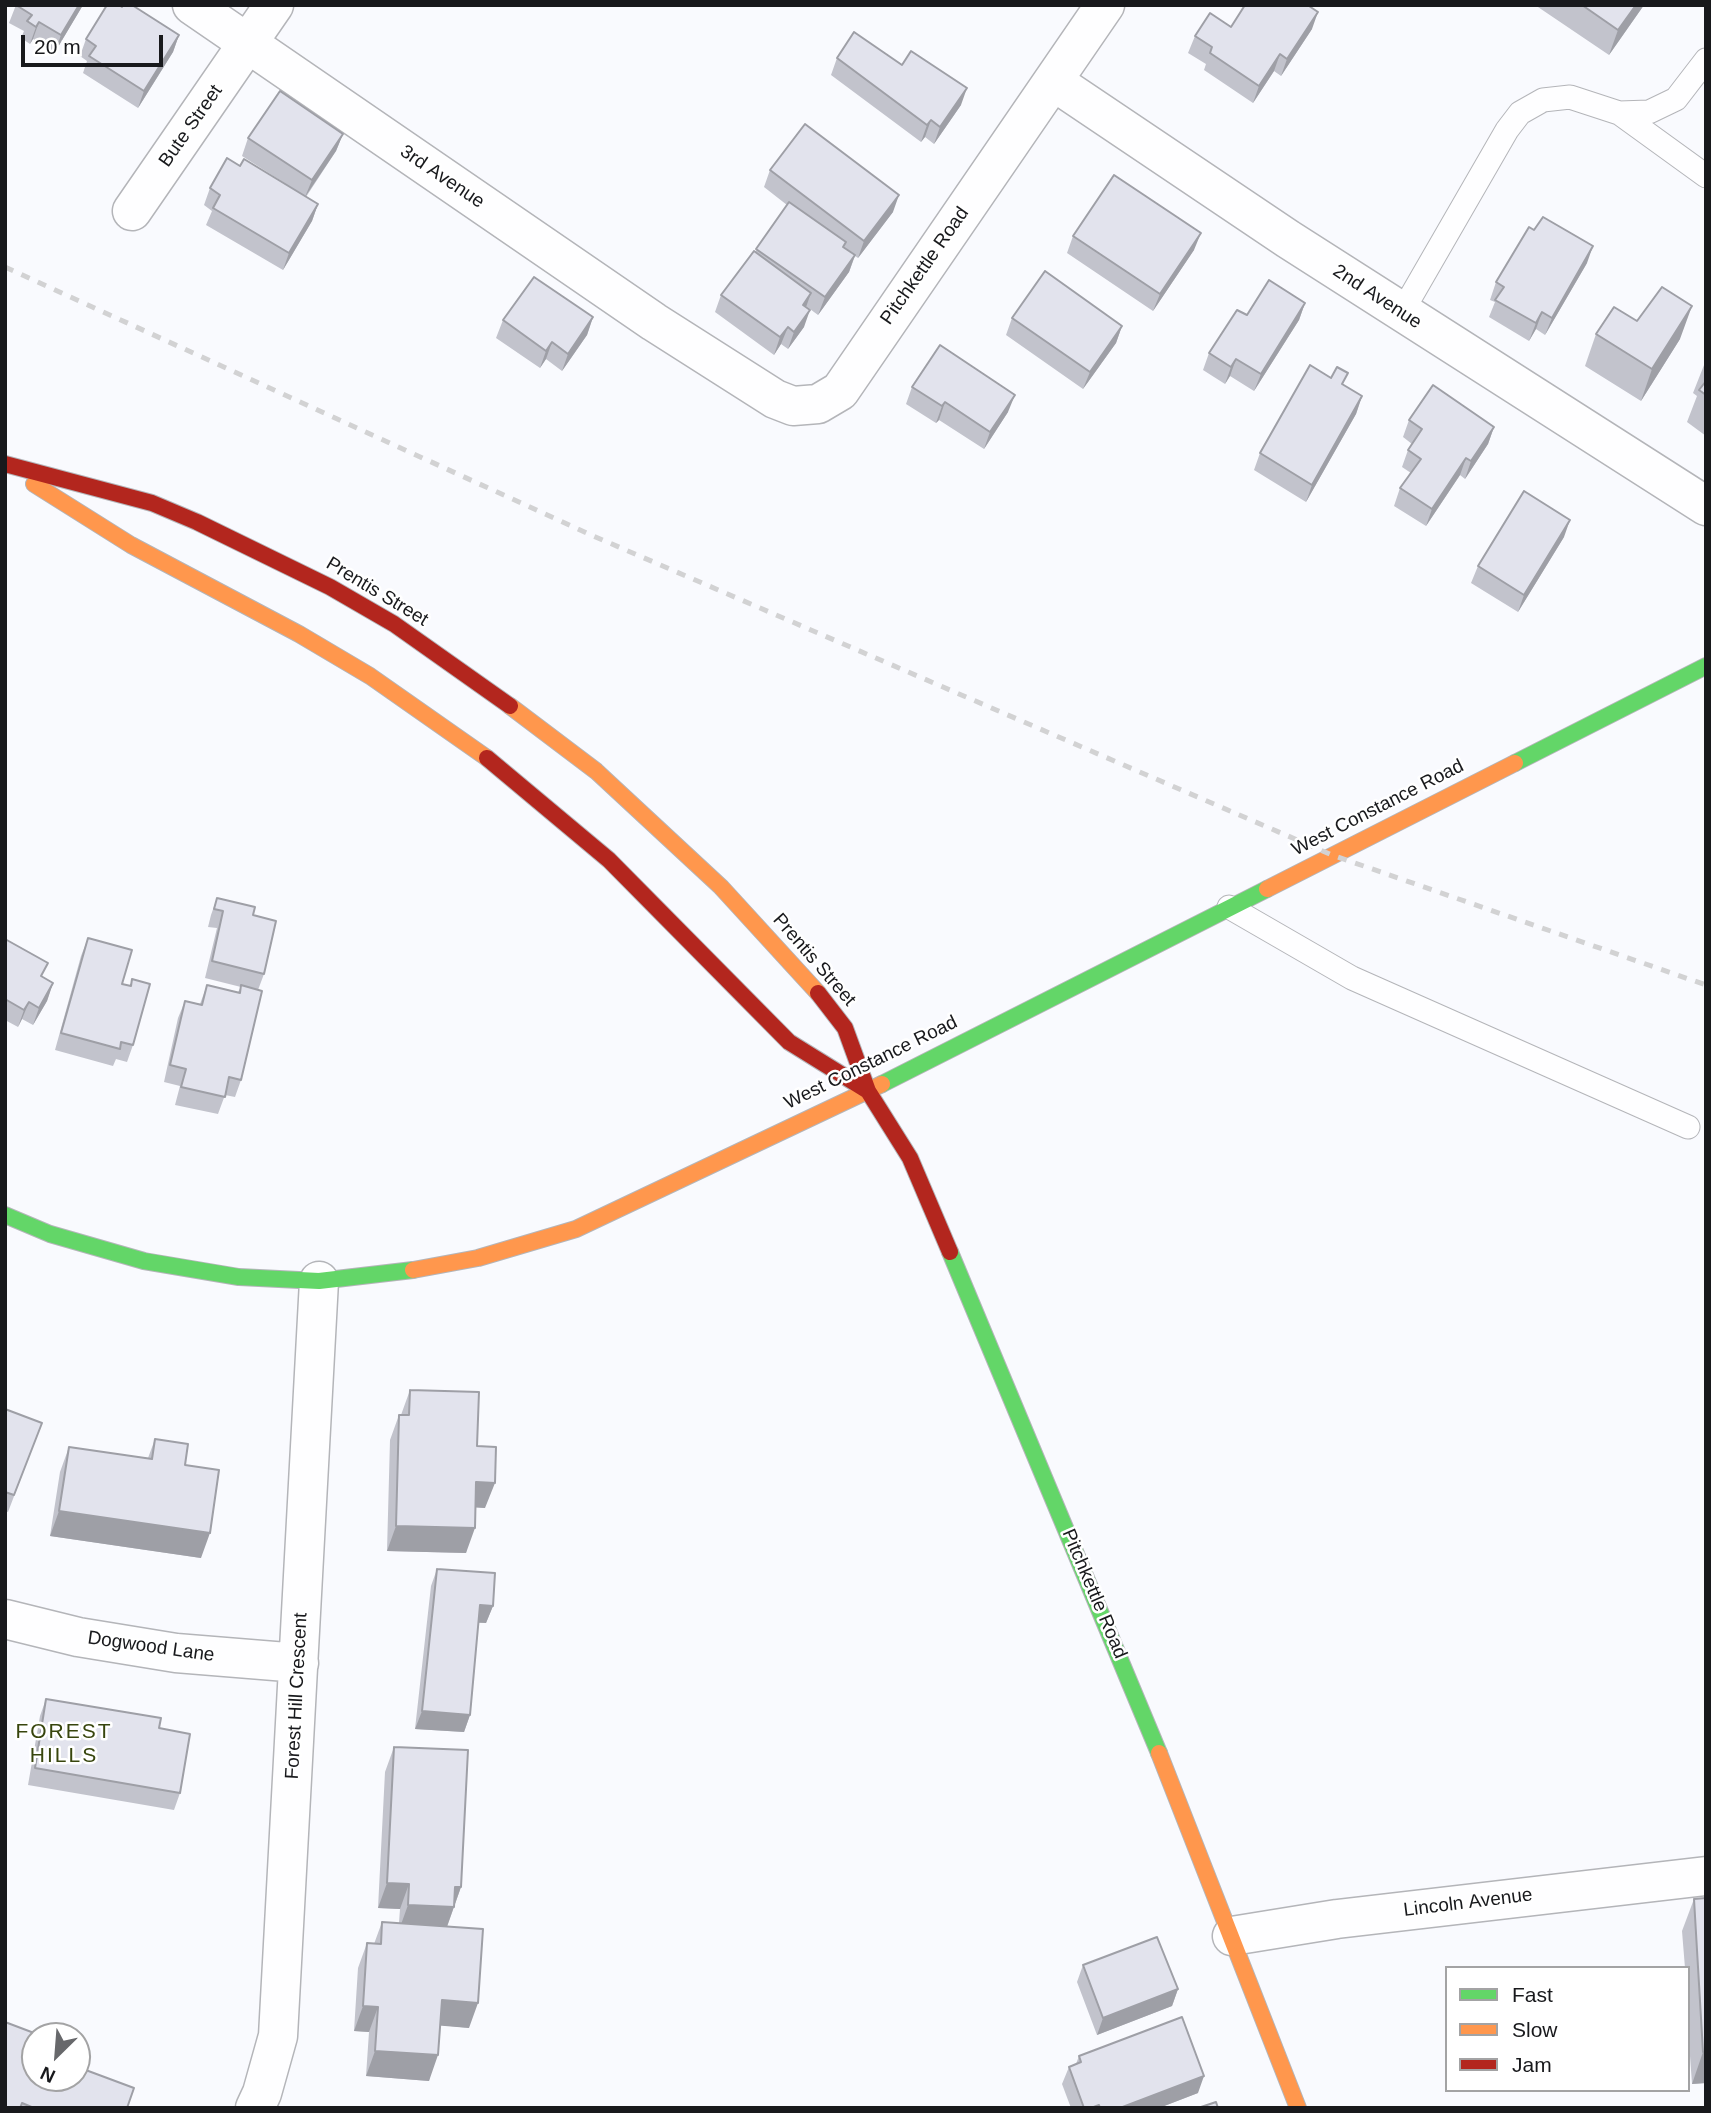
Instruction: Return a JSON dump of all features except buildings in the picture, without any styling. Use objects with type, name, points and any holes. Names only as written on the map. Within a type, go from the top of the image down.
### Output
[{"type":"main road","name":"Prentis Street","points":[[5,465],[152,503],[197,522],[394,624],[481,683],[596,771],[721,887],[787,957],[845,1028],[868,1091]]},
{"type":"main road","name":"Prentis Street","points":[[5,465],[131,545],[299,634],[370,676],[504,771],[609,860],[789,1042],[868,1091]]},
{"type":"main road","name":"West Constance Road","points":[[5,1215],[50,1234],[144,1261],[239,1277],[318,1281],[378,1276],[478,1258],[576,1229],[868,1091],[1706,666]]},
{"type":"main road","name":"Pitchkettle Road","points":[[868,1091],[910,1158],[1122,1660],[1298,2108]]},
{"type":"street","name":"3rd Avenue","points":[[192,5],[693,347]]},
{"type":"street","name":"Bute Street","points":[[132,211],[274,5]]},
{"type":"street","name":"Pitchkettle Road","points":[[693,347],[775,399],[793,406],[818,404],[840,391],[1105,5]]},
{"type":"street","name":"2nd Avenue","points":[[1053,81],[1402,312],[1706,506]]},
{"type":"street","name":"Forest Hill Crescent","points":[[255,2108],[262,2093],[278,2036],[318,1281]]},
{"type":"street","name":"Dogwood Lane","points":[[5,1619],[78,1637],[176,1653],[299,1663]]},
{"type":"street","name":"Lincoln Avenue","points":[[1232,1936],[1337,1919],[1706,1876]]},
{"type":"lane","points":[[1619,113],[1649,111],[1676,99],[1706,60]]},
{"type":"lane","points":[[1402,312],[1507,130],[1520,113],[1544,100],[1570,97],[1619,113],[1706,176]]},
{"type":"lane","points":[[1229,906],[1352,978],[1688,1128]]},
{"type":"railway","points":[[5,267],[591,535],[1332,855],[1706,985]]},
{"type":"traffic: fast","points":[[1515,763],[1706,666]]},
{"type":"traffic: fast","points":[[882,1084],[1267,889]]},
{"type":"traffic: fast","points":[[5,1215],[50,1234],[144,1261],[239,1277],[319,1281],[413,1270]]},
{"type":"traffic: fast","points":[[950,1252],[1159,1753]]},
{"type":"traffic: slow","points":[[34,484],[131,545],[299,634],[370,676],[487,758]]},
{"type":"traffic: slow","points":[[510,706],[596,771],[721,887],[818,993]]},
{"type":"traffic: slow","points":[[1267,889],[1515,763]]},
{"type":"traffic: slow","points":[[413,1270],[478,1258],[576,1229],[882,1084]]},
{"type":"traffic: slow","points":[[1159,1753],[1298,2108]]},
{"type":"traffic: jam","points":[[5,464],[152,503],[197,522],[330,587],[394,624],[510,706]]},
{"type":"traffic: jam","points":[[487,758],[609,860],[789,1042],[868,1091]]},
{"type":"traffic: jam","points":[[818,993],[845,1028],[868,1091],[910,1158],[950,1252]]},
{"type":"district","name":"FOREST HILLS","points":[[64,1744]]}]
